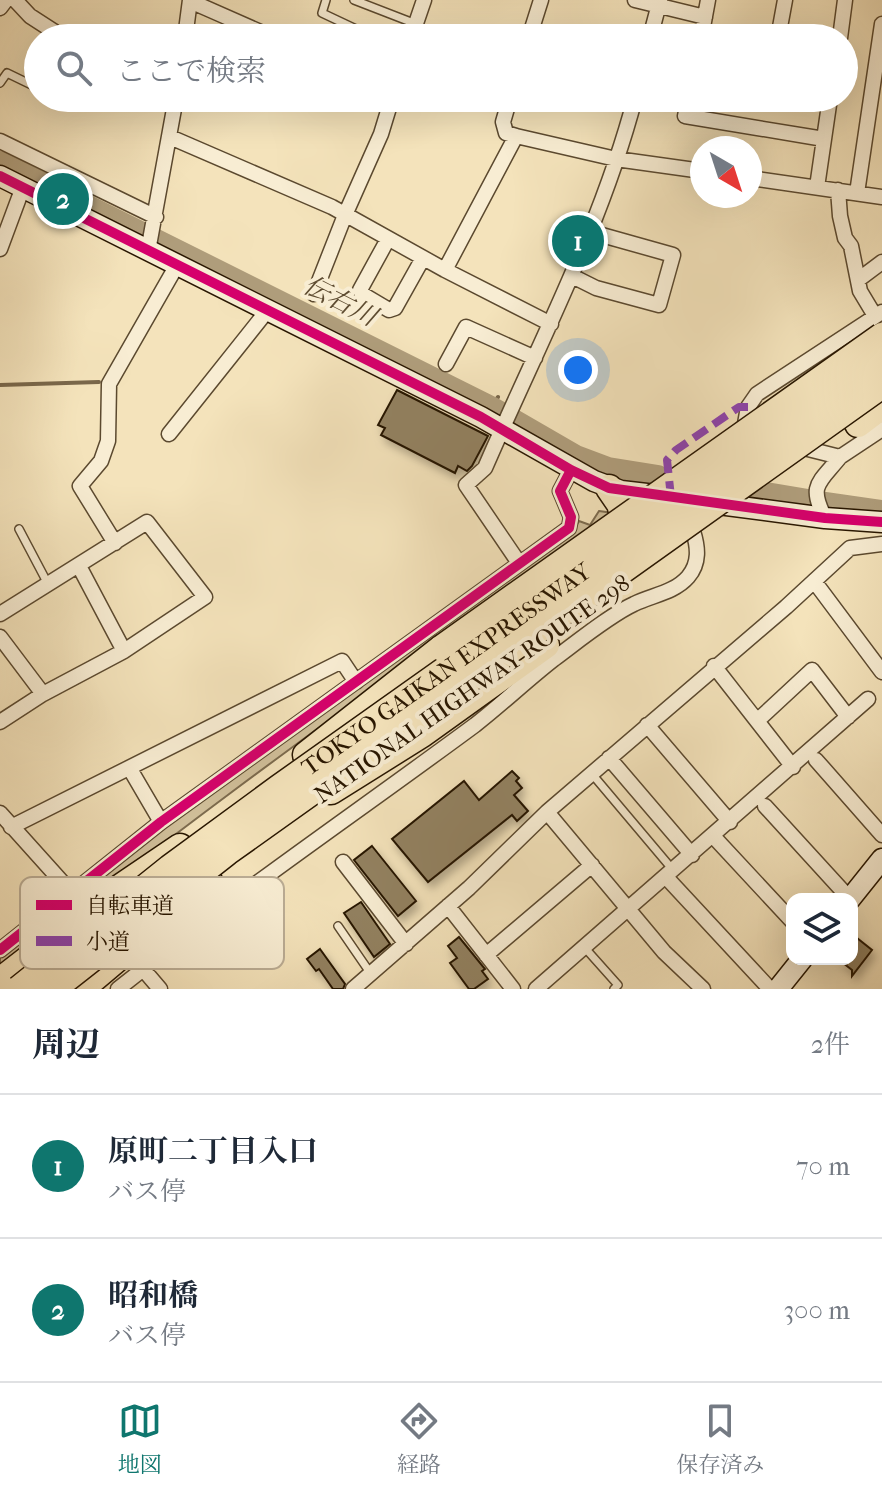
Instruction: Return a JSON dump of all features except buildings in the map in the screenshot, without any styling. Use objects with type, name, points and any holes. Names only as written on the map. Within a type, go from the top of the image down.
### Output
[{"type":"highway","points":[[284,772],[442,648],[880,321]]},
{"type":"highway","name":"NATIONAL HIGHWAY ROUTE 298","points":[[145,877],[284,772],[882,348]]},
{"type":"highway","name":"TOKYO GAIKAN EXPRESSWAY","points":[[159,877],[279,788],[882,360]]},
{"type":"highway","name":"TOKYO GAIKAN EXPRESSWAY","points":[[195,877],[882,385]]},
{"type":"highway","name":"NATIONAL HIGHWAY ROUTE 298","points":[[211,877],[882,397]]},
{"type":"highway","points":[[306,807],[422,734],[882,406]]},
{"type":"highway","points":[[609,488],[620,504],[627,529]]},
{"type":"highway","points":[[136,877],[210,828]]},
{"type":"highway","points":[[213,877],[233,860]]},
{"type":"highway","points":[[0,981],[20,965]]},
{"type":"highway","name":"NATIONAL HIGHWAY ROUTE 298","points":[[4,989],[28,969]]},
{"type":"highway","name":"TOKYO GAIKAN EXPRESSWAY","points":[[19,989],[44,969]]},
{"type":"highway","name":"TOKYO GAIKAN EXPRESSWAY","points":[[53,989],[78,969]]},
{"type":"highway","name":"NATIONAL HIGHWAY ROUTE 298","points":[[69,989],[94,969]]},
{"type":"highway","points":[[81,989],[105,969]]},
{"type":"street","points":[[0,8],[6,0]]},
{"type":"street","points":[[15,0],[42,24]]},
{"type":"street","points":[[415,24],[424,0]]},
{"type":"street","points":[[533,24],[541,0]]},
{"type":"street","points":[[635,0],[705,17]]},
{"type":"street","points":[[704,24],[708,0]]},
{"type":"street","points":[[781,24],[785,0]]},
{"type":"street","points":[[842,24],[845,0]]},
{"type":"street","points":[[187,24],[190,1],[242,24]]},
{"type":"street","points":[[654,24],[659,4]]},
{"type":"street","points":[[857,193],[882,24]]},
{"type":"street","points":[[149,248],[170,137],[171,112]]},
{"type":"street","points":[[314,294],[388,112]]},
{"type":"street","points":[[506,112],[503,122],[506,133],[616,159],[690,169]]},
{"type":"street","points":[[519,563],[466,485],[485,468],[551,324],[591,232],[631,112]]},
{"type":"street","points":[[686,112],[685,116],[824,139]]},
{"type":"street","points":[[817,187],[828,112]]},
{"type":"street","points":[[445,270],[516,136]]},
{"type":"street","points":[[170,137],[332,207],[551,324]]},
{"type":"street","points":[[0,141],[155,220]]},
{"type":"street","points":[[0,176],[149,248],[267,311],[504,425],[571,470],[609,488],[825,518],[882,522]]},
{"type":"street","points":[[762,180],[882,197]]},
{"type":"street","points":[[0,249],[23,187]]},
{"type":"street","points":[[741,447],[748,407],[757,394],[880,321],[860,291],[851,246],[845,238],[840,216],[838,190]]},
{"type":"street","points":[[572,276],[596,288],[659,305],[673,255],[591,232]]},
{"type":"street","points":[[388,239],[360,290],[389,310],[395,308],[423,258]]},
{"type":"street","points":[[858,280],[882,262]]},
{"type":"street","points":[[115,543],[80,486],[101,461],[108,441],[109,384],[177,265]]},
{"type":"street","points":[[169,434],[267,311]]},
{"type":"street","points":[[446,364],[466,327],[535,358]]},
{"type":"street","points":[[825,518],[816,500],[816,486],[840,457],[882,429]]},
{"type":"street","points":[[808,449],[840,457]]},
{"type":"street","points":[[90,877],[161,822],[569,528],[571,517],[560,491],[571,470]]},
{"type":"street","points":[[0,614],[147,522],[205,597],[124,651],[43,694],[0,722]]},
{"type":"street","points":[[265,877],[476,724],[553,660],[633,604],[680,584],[689,576],[697,557],[698,546],[693,531]]},
{"type":"street","points":[[353,989],[448,906],[547,812],[850,548],[882,544]]},
{"type":"street","points":[[79,566],[124,651]]},
{"type":"street","points":[[814,581],[882,672]]},
{"type":"street","points":[[0,637],[43,694]]},
{"type":"street","points":[[11,827],[342,661],[356,682]]},
{"type":"street","points":[[714,666],[793,767]]},
{"type":"street","points":[[757,721],[812,670],[848,717]]},
{"type":"street","points":[[536,989],[868,699]]},
{"type":"street","points":[[647,725],[730,822]]},
{"type":"street","points":[[609,758],[692,855]]},
{"type":"street","points":[[816,760],[882,835]]},
{"type":"street","points":[[130,769],[161,822]]},
{"type":"street","points":[[765,806],[845,893]]},
{"type":"street","points":[[547,812],[664,952],[703,989]]},
{"type":"street","points":[[0,813],[57,877]]},
{"type":"street","points":[[713,836],[786,915]]},
{"type":"street","points":[[343,862],[406,944]]},
{"type":"street","points":[[855,893],[880,864]]},
{"type":"street","points":[[486,955],[592,865]]},
{"type":"street","points":[[670,873],[770,989]]},
{"type":"street","points":[[448,906],[513,989]]},
{"type":"street","points":[[0,950],[20,934]]},
{"type":"street","points":[[778,989],[797,965]]},
{"type":"street","points":[[118,989],[143,969],[160,989]]},
{"type":"lane","points":[[326,0],[322,13],[345,24]]},
{"type":"lane","points":[[354,0],[400,24]]},
{"type":"lane","points":[[0,83],[7,73],[24,81]]},
{"type":"lane","points":[[19,529],[49,584]]},
{"type":"lane","points":[[592,774],[670,873]]},
{"type":"lane","points":[[338,926],[371,974]]},
{"type":"lane","points":[[585,948],[618,985],[614,989]]},
{"type":"shaded area","points":[[599,511],[613,513],[121,877],[98,877],[572,533],[579,521],[590,525]]},
{"type":"shaded area","points":[[20,940],[20,955],[0,971],[0,956]]},
{"type":"waterway","name":"伝右川","points":[[0,162],[491,407],[576,456],[608,468],[658,476]]},
{"type":"waterway","points":[[0,385],[99,382]]},
{"type":"waterway","points":[[491,407],[498,397]]},
{"type":"waterway","name":"伝右川","points":[[759,492],[808,500]]},
{"type":"waterway","name":"伝右川","points":[[825,503],[882,511]]},
{"type":"marked path","points":[[671,497],[667,460],[676,450],[739,407],[748,407]]},
{"type":"cycle path","points":[[0,176],[481,417],[571,470],[609,488],[825,518],[882,522]]},
{"type":"cycle path","points":[[92,877],[161,822],[569,528],[571,517],[560,491],[571,470]]},
{"type":"cycle path","points":[[0,950],[20,934]]},
{"type":"place","name":"昭和橋","points":[[63,199]]},
{"type":"place","name":"原町二丁目入口","points":[[578,241]]}]
